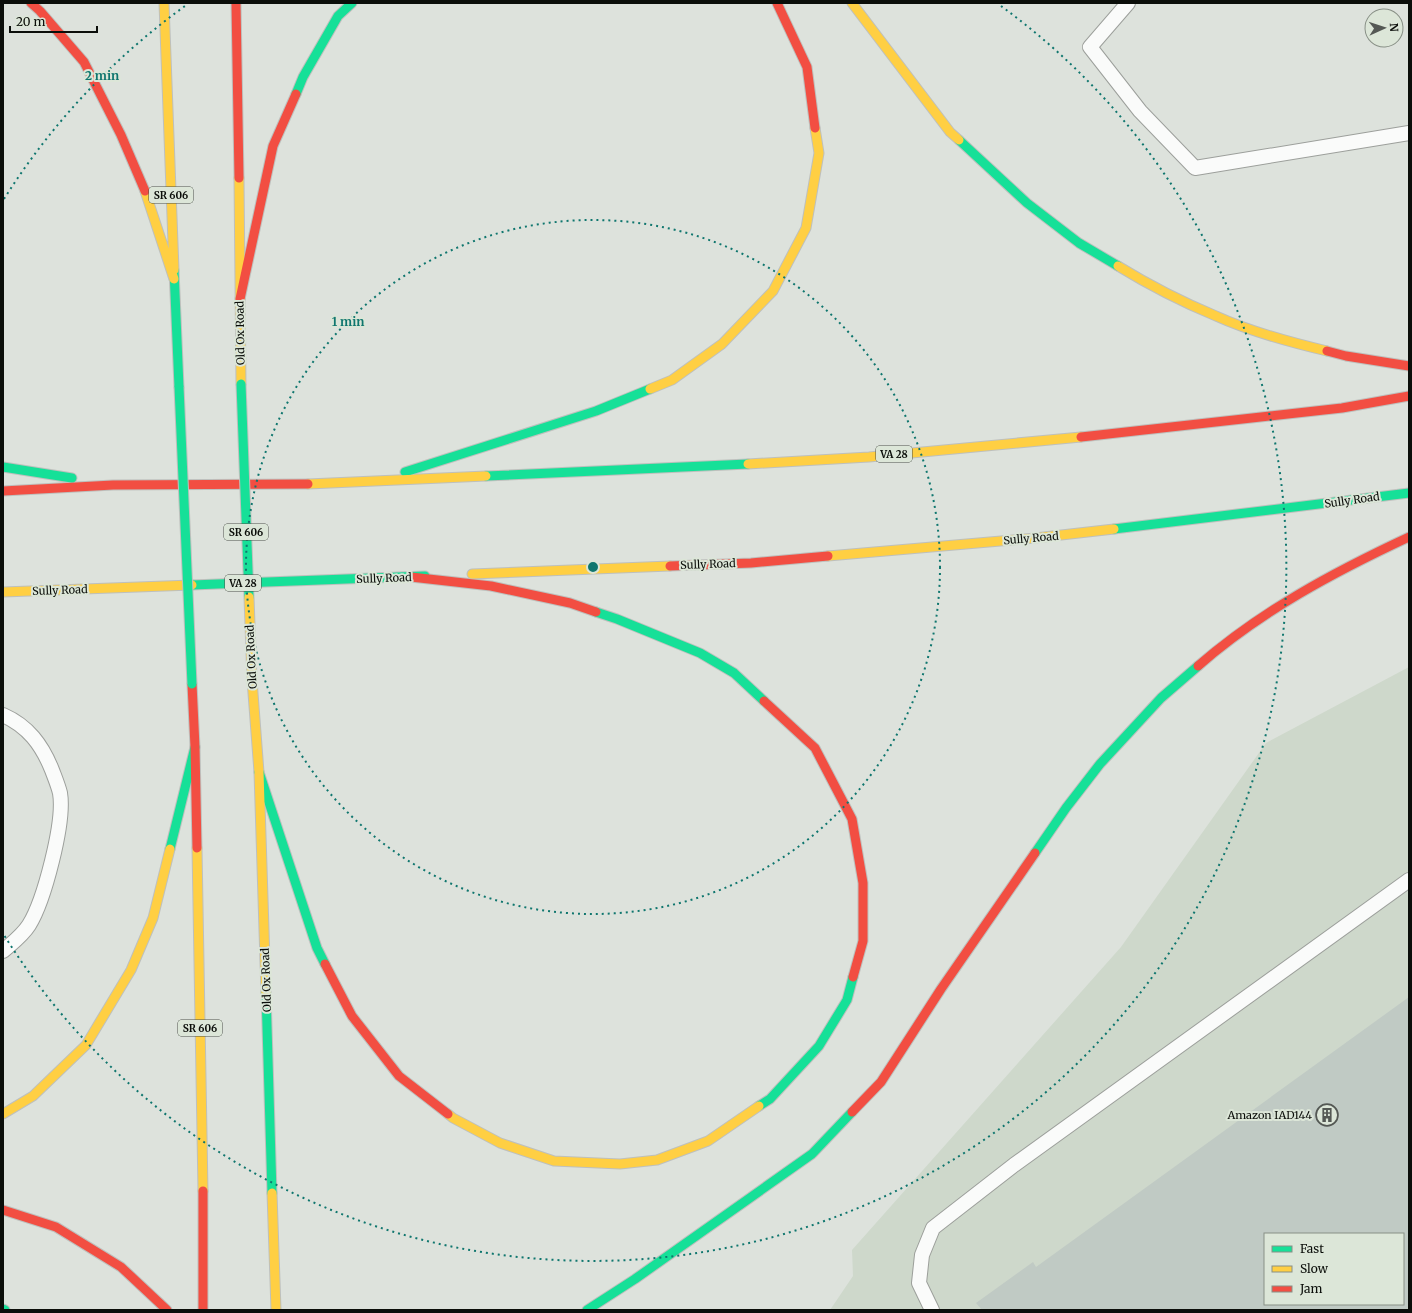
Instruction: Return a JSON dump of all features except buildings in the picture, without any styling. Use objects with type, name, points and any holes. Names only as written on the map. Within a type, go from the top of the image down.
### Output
[{"type":"main road","points":[[31,3],[40,11],[84,62],[121,135],[143,187],[174,279]]},
{"type":"main road","name":"SR 606","points":[[164,3],[174,279],[195,747],[203,1188],[203,1310]]},
{"type":"main road","name":"Old Ox Road","points":[[236,3],[239,132],[241,384],[252,680],[259,772],[276,1310]]},
{"type":"main road","points":[[240,299],[273,146],[303,77],[338,16],[352,3]]},
{"type":"main road","points":[[377,481],[596,411],[672,380],[722,344],[773,291],[806,228],[820,153],[807,68],[777,3]]},
{"type":"main road","points":[[852,3],[950,132],[1028,203],[1079,243],[1153,287],[1217,317],[1297,344],[1346,356],[1409,366]]},
{"type":"main road","name":"VA 28","points":[[3,491],[113,485],[299,484],[377,481],[594,472],[869,457],[1107,435],[1342,408],[1409,396]]},
{"type":"main road","points":[[3,467],[113,485]]},
{"type":"main road","name":"Sully Road","points":[[3,592],[751,563],[1043,537],[1169,524],[1409,493]]},
{"type":"main road","points":[[586,1310],[635,1279],[812,1154],[881,1082],[941,989],[1066,808],[1100,764],[1161,698],[1221,646],[1280,605],[1357,561],[1409,537]]},
{"type":"main road","points":[[259,772],[317,948],[352,1016],[399,1076],[453,1118],[500,1143],[554,1161],[620,1164],[657,1160],[708,1141],[770,1099],[818,1046],[848,1000],[863,942],[863,883],[852,819],[815,748],[734,673],[700,653],[617,619],[570,603],[491,586],[411,577]]},
{"type":"main road","points":[[17,601],[75,589]]},
{"type":"main road","points":[[3,1114],[33,1096],[86,1046],[131,970],[153,918],[195,747]]},
{"type":"main road","points":[[3,1210],[56,1227],[121,1267],[167,1310]]},
{"type":"lane","points":[[1128,3],[1090,47],[1140,111],[1195,168],[1409,133]]},
{"type":"lane","points":[[3,716],[21,724],[38,742],[60,794],[60,805],[53,857],[40,903],[22,935],[3,951]]},
{"type":"lane","points":[[932,1310],[919,1283],[922,1255],[933,1228],[1014,1165],[1409,880]]},
{"type":"shaded area","points":[[1409,667],[1409,1310],[830,1310],[853,1276],[852,1250],[1121,947],[1266,743]]},
{"type":"traffic: fast","points":[[296,94],[303,77],[338,16],[352,3]]},
{"type":"traffic: fast","points":[[959,140],[1027,203],[1079,243],[1118,266]]},
{"type":"traffic: fast","points":[[174,270],[179,387]]},
{"type":"traffic: fast","points":[[241,384],[249,597]]},
{"type":"traffic: fast","points":[[179,387],[192,684]]},
{"type":"traffic: fast","points":[[405,472],[596,411],[650,389]]},
{"type":"traffic: fast","points":[[486,476],[748,464]]},
{"type":"traffic: fast","points":[[3,467],[72,478]]},
{"type":"traffic: fast","points":[[1114,529],[1409,493]]},
{"type":"traffic: fast","points":[[192,585],[425,576]]},
{"type":"traffic: fast","points":[[596,612],[700,653],[734,673],[764,701]]},
{"type":"traffic: fast","points":[[1035,853],[1066,808],[1100,764],[1161,698],[1198,666]]},
{"type":"traffic: fast","points":[[170,849],[195,747]]},
{"type":"traffic: fast","points":[[259,772],[317,948],[325,964]]},
{"type":"traffic: fast","points":[[759,1106],[770,1099],[819,1046],[847,1000],[853,977]]},
{"type":"traffic: fast","points":[[266,993],[272,1193]]},
{"type":"traffic: fast","points":[[587,1310],[635,1279],[812,1154],[852,1112]]},
{"type":"traffic: slow","points":[[164,3],[174,270]]},
{"type":"traffic: slow","points":[[852,3],[950,132],[959,140]]},
{"type":"traffic: slow","points":[[650,389],[672,380],[722,344],[773,291],[806,228],[819,153],[815,128]]},
{"type":"traffic: slow","points":[[239,178],[241,384]]},
{"type":"traffic: slow","points":[[145,191],[174,279]]},
{"type":"traffic: slow","points":[[1118,266],[1166,293],[1229,322],[1270,336],[1327,351]]},
{"type":"traffic: slow","points":[[748,464],[869,457],[1081,437]]},
{"type":"traffic: slow","points":[[308,484],[486,476]]},
{"type":"traffic: slow","points":[[828,556],[1035,538],[1114,529]]},
{"type":"traffic: slow","points":[[472,574],[670,566]]},
{"type":"traffic: slow","points":[[3,592],[192,585]]},
{"type":"traffic: slow","points":[[249,597],[252,680]]},
{"type":"traffic: slow","points":[[252,680],[259,772],[266,993]]},
{"type":"traffic: slow","points":[[197,848],[203,1191]]},
{"type":"traffic: slow","points":[[3,1114],[33,1096],[86,1045],[131,970],[153,918],[170,849]]},
{"type":"traffic: slow","points":[[448,1114],[500,1143],[554,1161],[620,1164],[657,1160],[708,1141],[759,1106]]},
{"type":"traffic: slow","points":[[272,1193],[276,1310]]},
{"type":"traffic: jam","points":[[31,3],[40,11],[84,62],[121,135],[145,191]]},
{"type":"traffic: jam","points":[[236,3],[239,178]]},
{"type":"traffic: jam","points":[[777,3],[807,67],[815,128]]},
{"type":"traffic: jam","points":[[240,299],[273,146],[296,94]]},
{"type":"traffic: jam","points":[[1327,351],[1346,356],[1409,366]]},
{"type":"traffic: jam","points":[[1081,437],[1342,408],[1409,396]]},
{"type":"traffic: jam","points":[[3,491],[113,485],[308,484]]},
{"type":"traffic: jam","points":[[1198,666],[1247,628],[1299,594],[1353,564],[1409,537]]},
{"type":"traffic: jam","points":[[670,566],[751,563],[828,556]]},
{"type":"traffic: jam","points":[[411,577],[491,586],[570,603],[596,612]]},
{"type":"traffic: jam","points":[[192,684],[197,848]]},
{"type":"traffic: jam","points":[[764,701],[815,748],[852,819],[863,883],[863,941],[853,977]]},
{"type":"traffic: jam","points":[[852,1112],[881,1082],[941,989],[1035,853]]},
{"type":"traffic: jam","points":[[325,964],[352,1016],[399,1076],[448,1114]]},
{"type":"traffic: jam","points":[[203,1191],[203,1310]]},
{"type":"traffic: jam","points":[[3,1210],[56,1227],[121,1267],[167,1310]]},
{"type":"place","name":"Amazon IAD144","points":[[1327,1115]]}]
